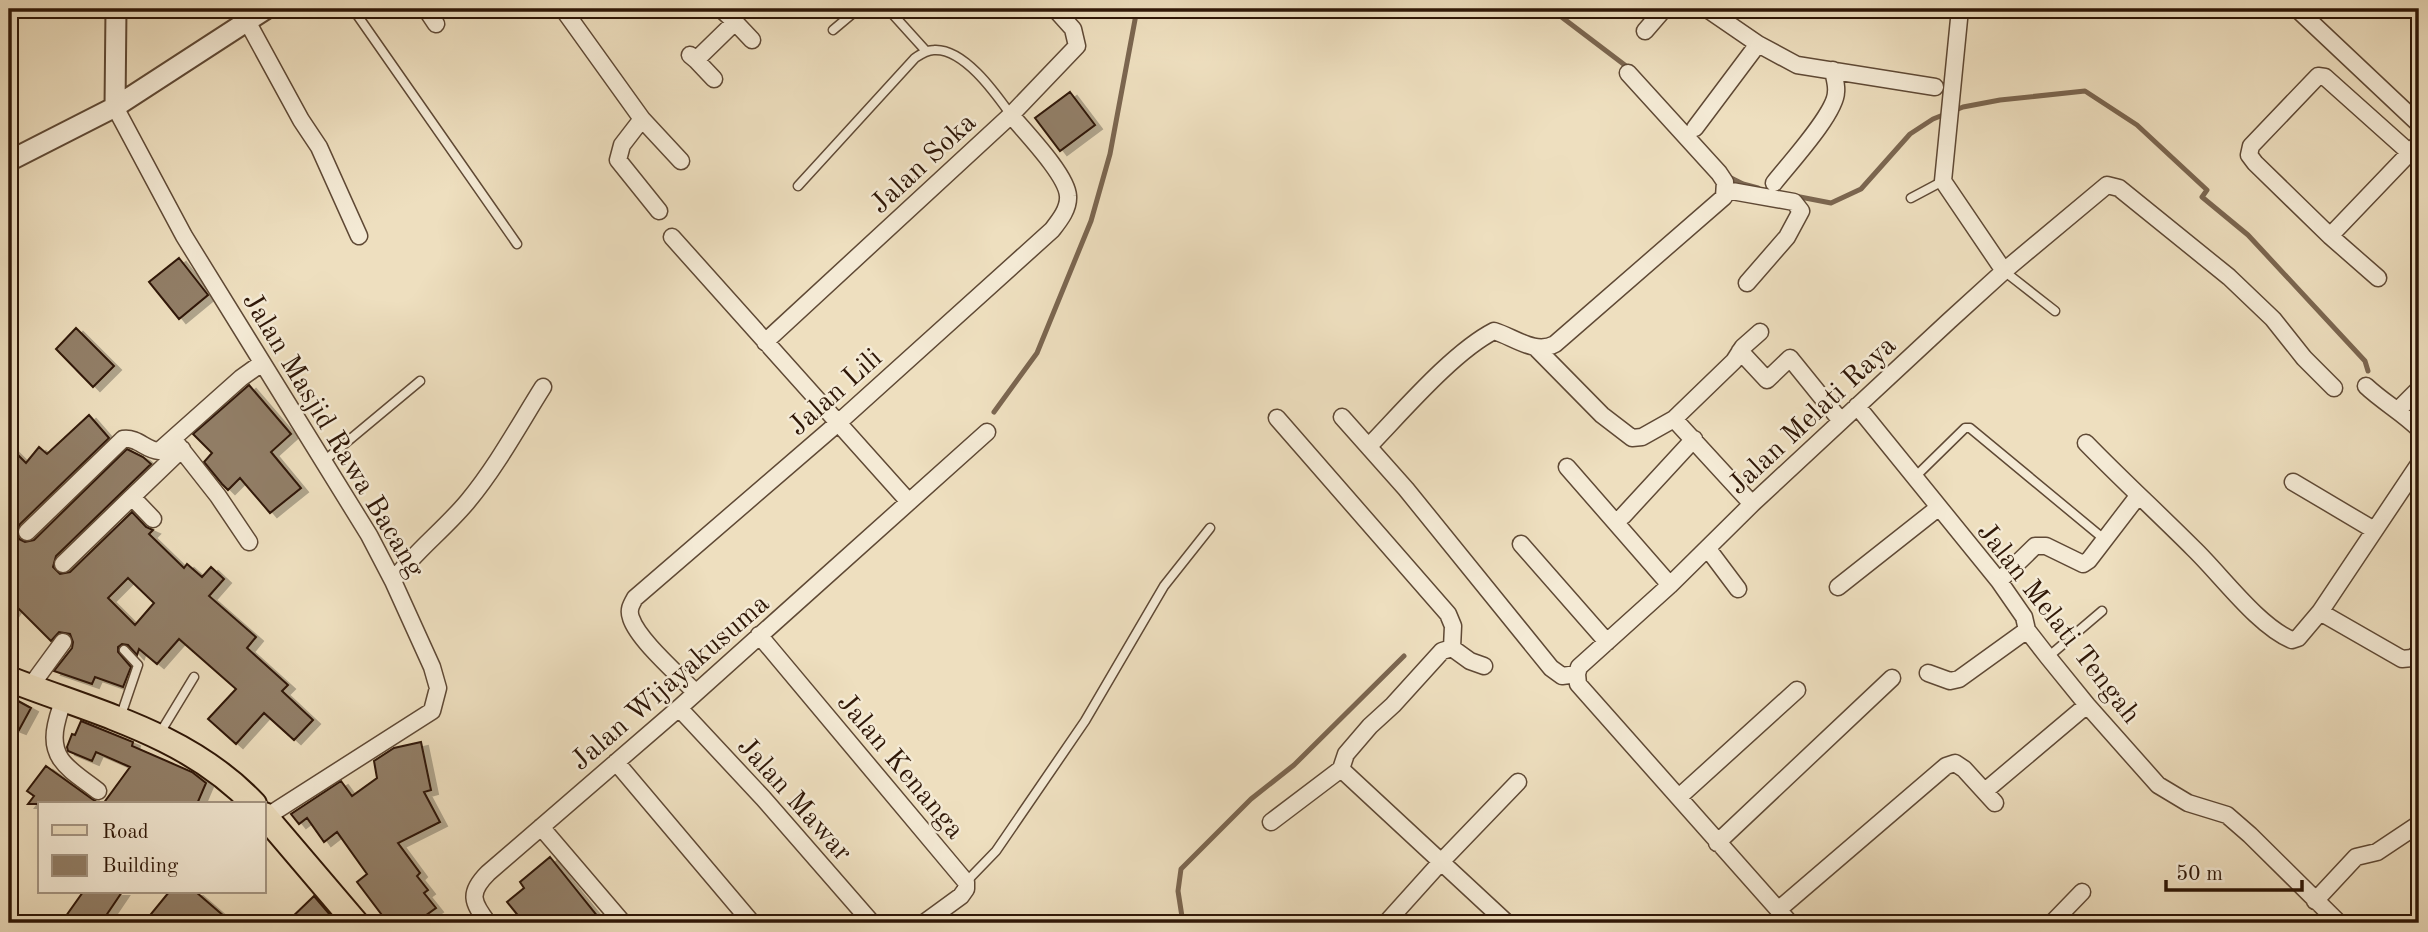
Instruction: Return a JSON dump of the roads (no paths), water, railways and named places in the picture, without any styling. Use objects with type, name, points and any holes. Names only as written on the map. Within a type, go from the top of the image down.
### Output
[{"type":"main road","points":[[19,683],[65,699],[125,705],[158,736],[195,754],[219,771],[252,802]]},
{"type":"main road","points":[[266,817],[356,923]]},
{"type":"street","name":"Jalan Masjid Rawa Bacang","points":[[116,9],[115,107],[184,236],[369,535],[393,580],[432,667],[438,688],[432,711],[266,810]]},
{"type":"street","points":[[9,161],[115,107],[266,9]]},
{"type":"street","points":[[426,9],[436,24]]},
{"type":"street","points":[[563,9],[642,118],[681,161]]},
{"type":"street","points":[[721,9],[752,40]]},
{"type":"street","name":"Jalan Soka","points":[[765,342],[1011,116],[1077,46],[1073,29],[1055,9]]},
{"type":"street","points":[[1645,31],[1664,9]]},
{"type":"street","points":[[1707,9],[1758,44],[1797,65],[1935,88]]},
{"type":"street","points":[[1960,9],[1943,181],[2004,271]]},
{"type":"street","points":[[2297,9],[2419,124]]},
{"type":"street","points":[[247,21],[319,148],[359,236]]},
{"type":"street","points":[[714,79],[693,58],[735,22]]},
{"type":"street","points":[[1695,128],[1758,44]]},
{"type":"street","points":[[1774,183],[1833,105],[1837,93],[1833,70]]},
{"type":"street","points":[[1369,446],[1436,379],[1484,336],[1494,331],[1535,348],[1546,349],[1555,344],[1724,197],[1725,182],[1719,173],[1628,73]]},
{"type":"street","points":[[2330,236],[2415,148],[2325,77],[2318,76],[2251,146],[2249,155],[2330,236],[2378,278]]},
{"type":"street","name":"Jalan Lili","points":[[695,692],[645,639],[631,619],[629,608],[635,598],[838,423],[1052,230],[1062,218],[1068,196],[1066,189],[1048,159],[1011,116]]},
{"type":"street","points":[[642,118],[622,145],[618,160],[659,211]]},
{"type":"street","name":"Jalan Melati Raya","points":[[1577,674],[1580,667],[1606,642],[1671,585],[1752,504],[1857,406],[2004,271],[2108,185],[2112,185],[2204,254],[2273,319],[2304,358],[2334,388]]},
{"type":"street","points":[[1726,190],[1794,202],[1801,211],[1787,237],[1747,283]]},
{"type":"street","points":[[672,237],[909,502]]},
{"type":"street","points":[[1535,348],[1602,415],[1632,438],[1642,437],[1674,419],[1760,332]]},
{"type":"street","points":[[1740,351],[1768,380],[1790,358],[1841,421]]},
{"type":"street","points":[[63,564],[132,497],[222,394],[262,363]]},
{"type":"street","points":[[2367,386],[2378,397],[2399,409],[2419,429]]},
{"type":"street","points":[[393,580],[410,558],[448,523],[475,493],[543,387]]},
{"type":"street","points":[[2399,409],[2419,388]]},
{"type":"street","name":"Jalan Melati Tengah","points":[[1857,406],[1999,581],[2024,617],[2027,629],[2048,657],[2158,785],[2188,803],[2227,815],[2339,923]]},
{"type":"street","points":[[1342,417],[1369,446],[1551,668],[1562,676],[1577,674],[1578,684],[1790,923]]},
{"type":"street","points":[[1277,418],[1448,614],[1453,626],[1452,648]]},
{"type":"street","points":[[1674,419],[1752,504]]},
{"type":"street","name":"Jalan Wijayakusuma","points":[[488,923],[475,903],[474,891],[478,884],[758,635],[832,573],[987,432]]},
{"type":"street","points":[[27,532],[123,439],[131,438],[152,451],[178,445]]},
{"type":"street","points":[[1623,516],[1694,439]]},
{"type":"street","points":[[2086,443],[2194,548],[2260,617],[2292,640],[2298,638],[2320,612],[2419,464]]},
{"type":"street","points":[[178,445],[249,542]]},
{"type":"street","points":[[1567,467],[1671,585]]},
{"type":"street","points":[[2293,482],[2374,530]]},
{"type":"street","points":[[1999,581],[2035,546],[2046,546],[2083,564],[2089,561],[2138,496]]},
{"type":"street","points":[[132,497],[153,519]]},
{"type":"street","points":[[1838,587],[1938,508]]},
{"type":"street","points":[[1521,544],[1606,642]]},
{"type":"street","points":[[1708,549],[1738,589]]},
{"type":"street","points":[[2320,612],[2402,659],[2412,658],[2419,653]]},
{"type":"street","points":[[1928,673],[1950,681],[1959,679],[2027,629]]},
{"type":"street","name":"Jalan Kenanga","points":[[758,635],[966,883]]},
{"type":"street","points":[[19,683],[63,642]]},
{"type":"street","points":[[1452,648],[1470,661],[1484,666]]},
{"type":"street","points":[[1271,822],[1341,769],[1346,754],[1370,726],[1442,651],[1452,648]]},
{"type":"street","points":[[1717,843],[1892,678]]},
{"type":"street","points":[[1679,797],[1797,690]]},
{"type":"street","points":[[65,699],[54,732],[55,753],[98,791]]},
{"type":"street","points":[[1778,910],[1946,766],[1955,762],[1990,797],[2087,705]]},
{"type":"street","name":"Jalan Mawar","points":[[679,708],[763,798],[872,923]]},
{"type":"street","points":[[616,762],[752,923]]},
{"type":"street","points":[[1341,769],[1507,923]]},
{"type":"street","points":[[1386,923],[1518,782]]},
{"type":"street","points":[[2315,901],[2356,857],[2377,852],[2419,824]]},
{"type":"street","points":[[541,827],[623,923]]},
{"type":"street","points":[[924,923],[961,896],[966,889],[966,883]]},
{"type":"street","points":[[2052,923],[2082,892]]},
{"type":"lane","points":[[353,9],[517,244]]},
{"type":"lane","points":[[833,30],[858,9]]},
{"type":"lane","points":[[888,9],[926,51]]},
{"type":"lane","points":[[798,186],[915,58],[926,51],[937,49],[964,62],[987,81],[1011,116]]},
{"type":"lane","points":[[1911,198],[1943,181]]},
{"type":"lane","points":[[2004,271],[2055,311]]},
{"type":"lane","points":[[324,461],[420,381]]},
{"type":"lane","points":[[1915,477],[1965,428],[1970,428],[2104,539]]},
{"type":"lane","points":[[966,883],[1004,840],[1085,721],[1164,586],[1210,528]]},
{"type":"lane","points":[[2048,657],[2102,611]]},
{"type":"lane","points":[[124,650],[138,665],[125,705]]},
{"type":"lane","points":[[158,736],[194,677]]},
{"type":"waterway","points":[[994,412],[1037,353],[1091,221],[1110,154],[1137,9]]},
{"type":"waterway","points":[[1551,9],[1630,69]]},
{"type":"waterway","points":[[1795,196],[1831,203],[1861,189],[1910,134],[1933,119],[1963,107],[2000,100],[2085,91],[2137,125],[2207,190],[2202,197],[2248,235],[2365,361],[2368,371]]},
{"type":"waterway","points":[[1729,177],[1758,188]]},
{"type":"waterway","points":[[1183,923],[1178,891],[1181,869],[1251,799],[1294,765],[1404,656]]}]
